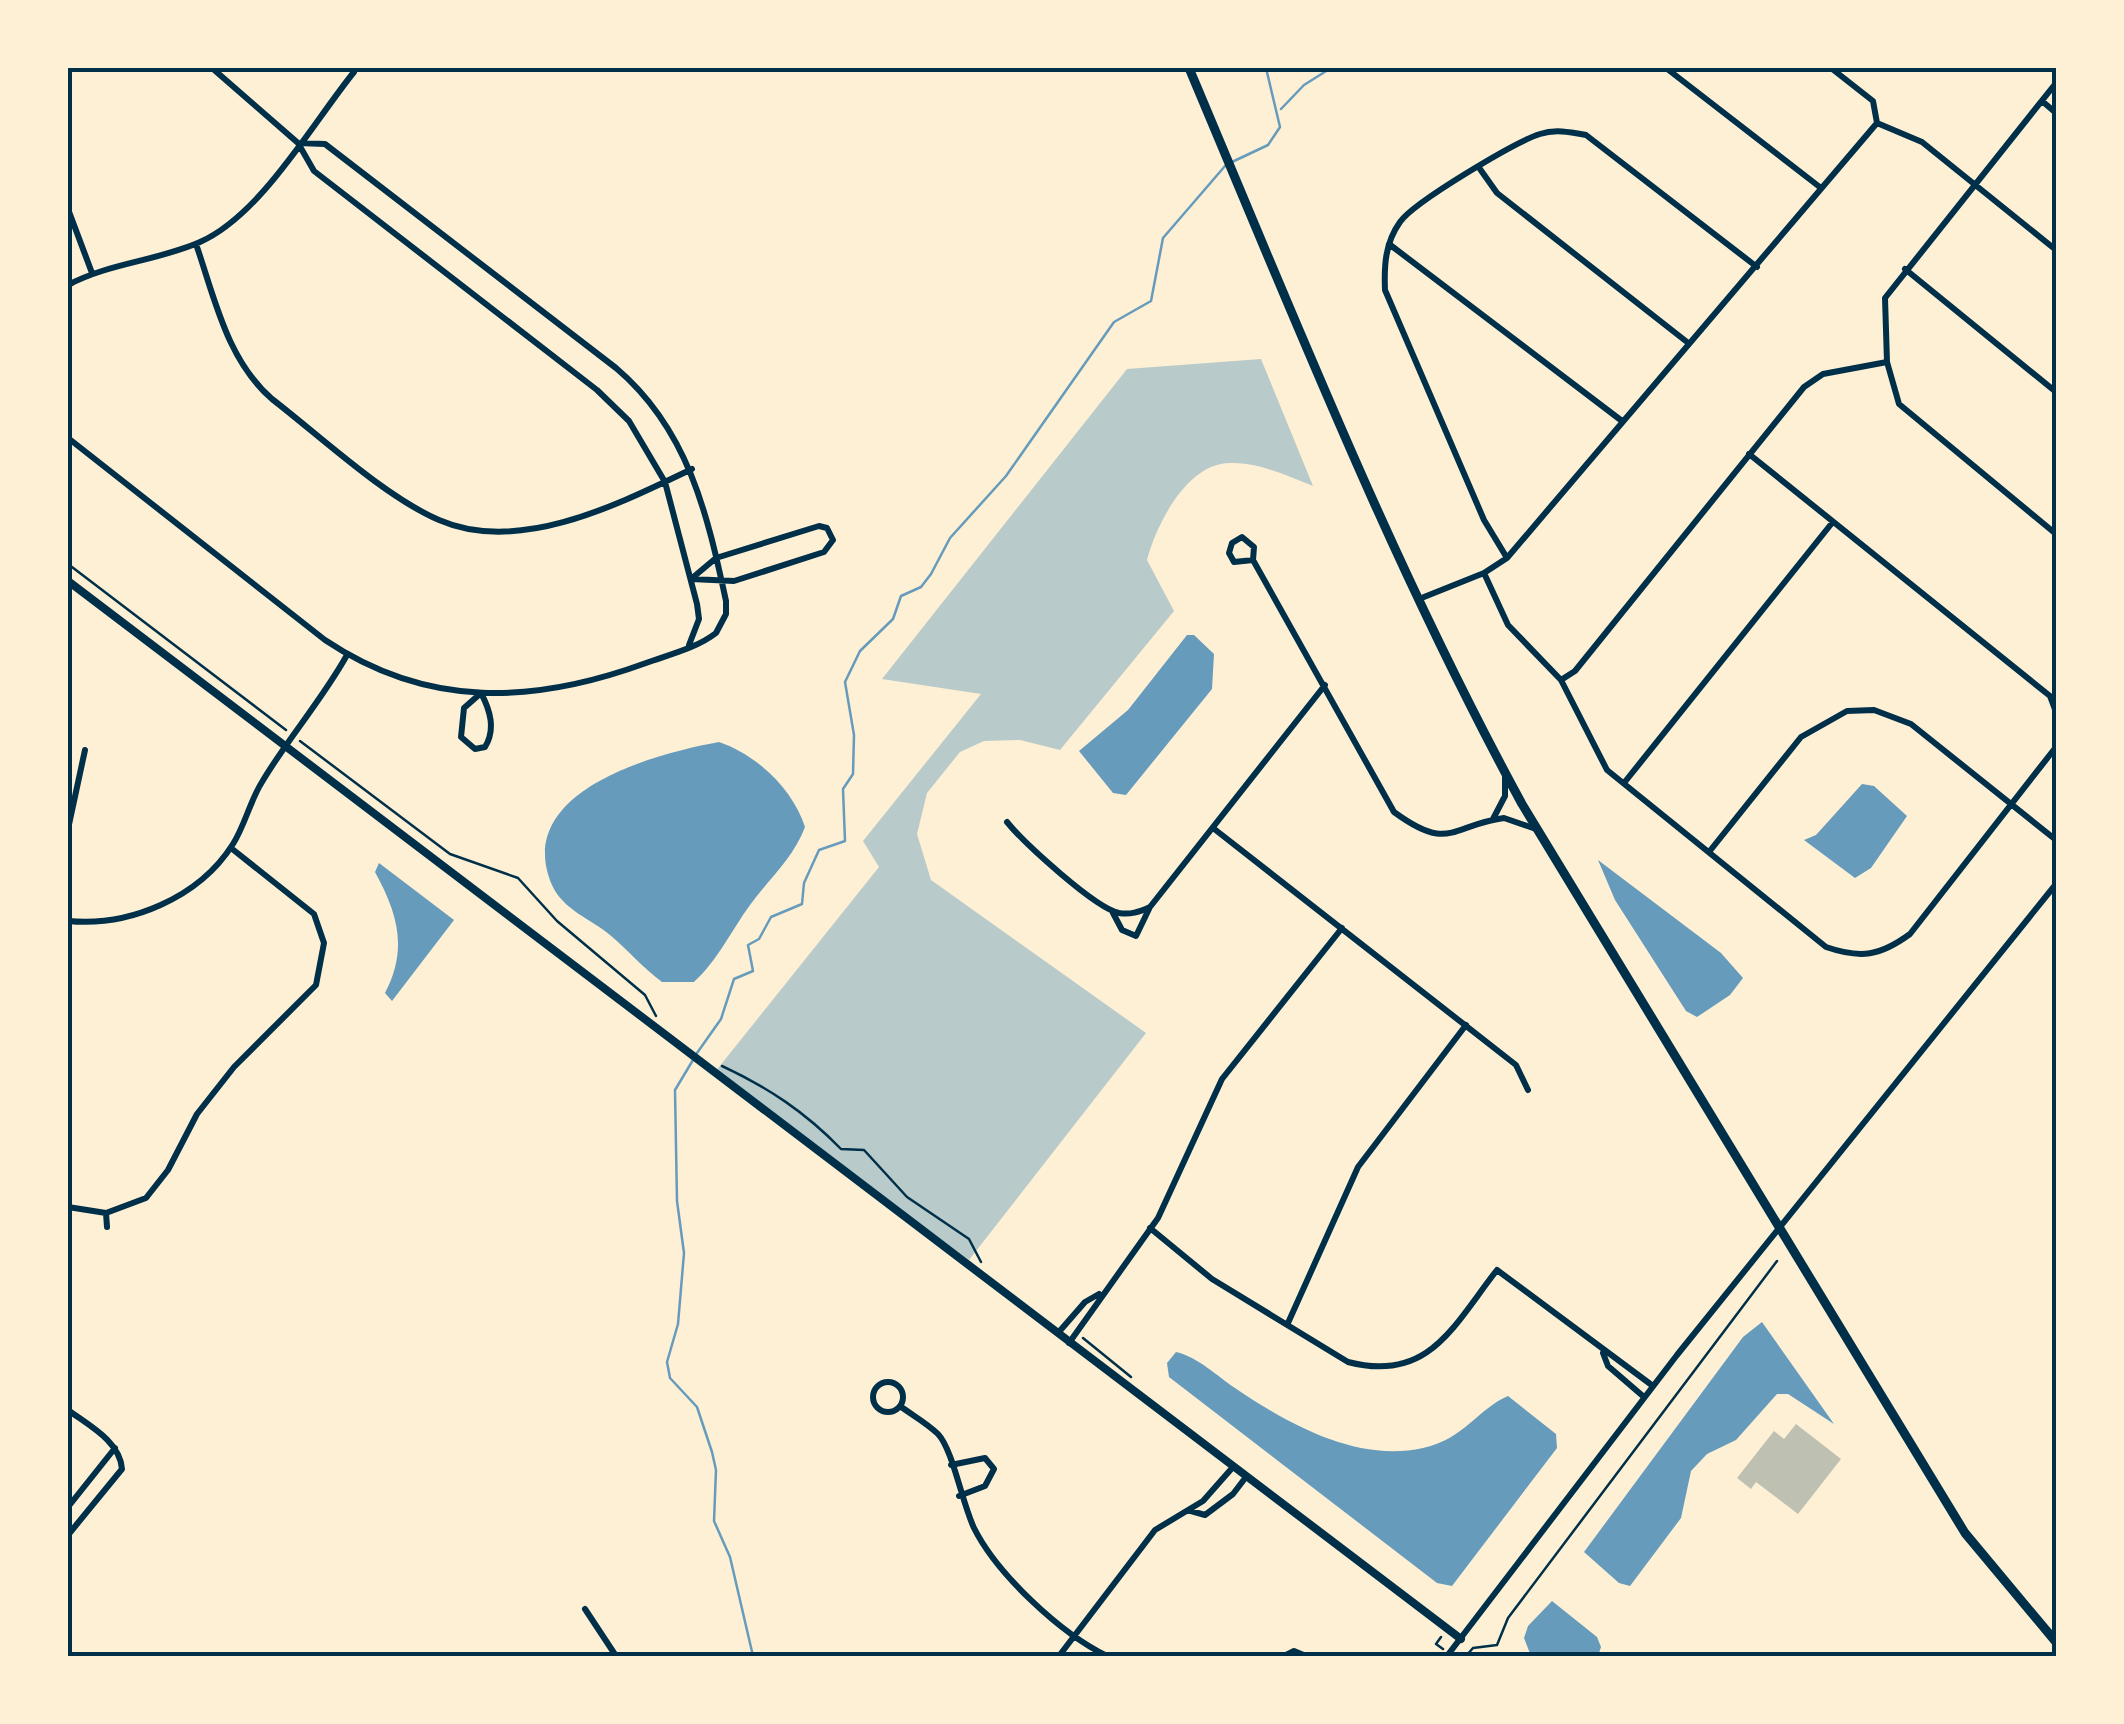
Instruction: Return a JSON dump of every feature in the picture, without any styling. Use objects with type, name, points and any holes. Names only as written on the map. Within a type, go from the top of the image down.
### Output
[{"type":"main road","points":[[1189,68],[1417,600],[1505,773],[1965,1533],[2056,1642]]},
{"type":"main road","points":[[68,581],[1460,1639]]},
{"type":"street","points":[[212,68],[298,143],[314,171],[611,403],[647,446],[666,482],[691,579],[698,619],[688,646]]},
{"type":"street","points":[[1666,68],[1821,188]]},
{"type":"street","points":[[1831,68],[1873,101],[1877,123]]},
{"type":"street","points":[[68,286],[92,272],[196,244],[220,232],[253,203],[354,72]]},
{"type":"street","points":[[2056,83],[1885,298],[1888,362],[1899,404],[2056,534]]},
{"type":"street","points":[[2042,101],[2056,113]]},
{"type":"street","points":[[1417,600],[1484,573],[1507,558],[1877,123]]},
{"type":"street","points":[[1877,123],[1922,142],[2056,250]]},
{"type":"street","points":[[1507,558],[1484,520],[1385,290],[1388,244],[1408,212],[1538,134],[1563,130],[1586,135],[1757,266]]},
{"type":"street","points":[[68,438],[92,462],[346,655],[412,681],[482,693],[536,693],[586,685],[710,638],[722,624],[726,601],[692,469],[656,408],[616,368],[325,144],[298,143]]},
{"type":"street","points":[[1480,168],[1498,193],[1687,342]]},
{"type":"street","points":[[68,209],[92,272]]},
{"type":"street","points":[[196,244],[228,338],[249,376],[272,400],[422,512],[472,531],[508,534],[553,525],[692,469]]},
{"type":"street","points":[[1388,244],[1622,421]]},
{"type":"street","points":[[1905,269],[2056,392]]},
{"type":"street","points":[[1562,680],[1574,671],[1804,386],[1823,374],[1888,362]]},
{"type":"street","points":[[1749,454],[2050,696],[2056,712]]},
{"type":"street","points":[[1624,784],[1832,522]]},
{"type":"street","points":[[818,526],[832,534],[832,545],[824,552],[734,580],[691,579],[716,558],[818,526]]},
{"type":"street","points":[[1253,560],[1234,562],[1228,553],[1232,542],[1242,537],[1251,542],[1253,560],[1394,812],[1429,832],[1468,832],[1492,820],[1516,820],[1537,830]]},
{"type":"street","points":[[1484,573],[1508,624],[1562,680],[1607,770],[1826,947],[1866,956],[1887,950],[1910,934],[2056,748]]},
{"type":"street","points":[[68,922],[132,917],[174,899],[231,848],[262,782],[346,655]]},
{"type":"street","points":[[1007,822],[1026,845],[1112,912],[1122,930],[1136,936],[1150,907],[1326,686]]},
{"type":"street","points":[[482,693],[491,712],[490,739],[475,750],[461,736],[464,708],[482,693]]},
{"type":"street","points":[[1709,852],[1801,736],[1848,711],[1874,710],[1911,724],[2056,840]]},
{"type":"street","points":[[68,828],[85,750]]},
{"type":"street","points":[[1492,820],[1504,796],[1505,773]]},
{"type":"street","points":[[1214,828],[1516,1065],[1528,1090]]},
{"type":"street","points":[[68,1207],[106,1213],[146,1198],[168,1170],[198,1114],[234,1066],[316,985],[324,944],[314,914],[231,848]]},
{"type":"street","points":[[1447,1656],[1778,1226],[2056,884]]},
{"type":"street","points":[[1112,912],[1137,913],[1150,907]]},
{"type":"street","points":[[1069,1343],[1170,1198],[1222,1079],[1342,928]]},
{"type":"street","points":[[1288,1323],[1358,1167],[1466,1026]]},
{"type":"street","points":[[106,1213],[107,1227]]},
{"type":"street","points":[[1150,1228],[1212,1278],[1348,1362],[1400,1368],[1438,1344],[1496,1270],[1603,1353],[1608,1366],[1644,1398]]},
{"type":"street","points":[[1058,1334],[1085,1302],[1100,1294]]},
{"type":"street","points":[[1603,1353],[1614,1354],[1653,1386]]},
{"type":"street","points":[[887,1381],[897,1384],[903,1392],[900,1406],[887,1412],[878,1408],[874,1389],[887,1381]]},
{"type":"street","points":[[900,1406],[939,1436],[952,1465],[959,1496],[989,1555],[1032,1600],[1106,1656]]},
{"type":"street","points":[[68,1410],[114,1448],[122,1469],[68,1535]]},
{"type":"street","points":[[68,1507],[114,1448]]},
{"type":"street","points":[[952,1465],[977,1457],[991,1463],[994,1470],[986,1486],[959,1496]]},
{"type":"street","points":[[1058,1656],[1154,1530],[1214,1492],[1233,1466]]},
{"type":"street","points":[[1190,1510],[1205,1515],[1233,1494],[1246,1477]]},
{"type":"street","points":[[585,1609],[616,1656]]},
{"type":"street","points":[[1284,1656],[1294,1651],[1306,1656]]},
{"type":"path","points":[[68,564],[450,854],[518,878],[557,921],[645,995],[664,1025]]},
{"type":"path","points":[[1466,1656],[1474,1648],[1497,1645],[1508,1618],[1777,1262]]},
{"type":"shaded area","points":[[1261,359],[1313,486],[1273,470],[1241,463],[1214,466],[1200,473],[1166,514],[1147,560],[1174,611],[1060,750],[1020,740],[984,741],[960,752],[927,793],[917,834],[931,880],[1146,1033],[969,1260],[715,1072],[879,867],[863,841],[981,694],[882,679],[1127,369]]},
{"type":"water","points":[[1187,635],[1194,635],[1214,654],[1212,689],[1126,795],[1113,793],[1079,751],[1128,710]]},
{"type":"water","points":[[719,742],[747,755],[772,775],[792,800],[805,827],[788,858],[703,973],[694,982],[662,982],[610,935],[563,901],[552,885],[545,853],[552,825],[570,802],[596,783],[659,756]]},
{"type":"water","points":[[1862,784],[1874,786],[1907,816],[1871,868],[1855,878],[1804,840],[1816,835]]},
{"type":"water","points":[[1598,860],[1721,953],[1743,978],[1730,995],[1697,1017],[1686,1011],[1615,900]]},
{"type":"water","points":[[379,863],[454,920],[392,1001],[385,993],[396,961],[397,932],[390,902],[375,872]]},
{"type":"water","points":[[1762,1322],[1834,1424],[1788,1394],[1777,1394],[1736,1440],[1707,1454],[1691,1471],[1681,1518],[1630,1586],[1619,1583],[1584,1552],[1743,1337]]},
{"type":"water","points":[[1176,1352],[1200,1362],[1277,1415],[1348,1445],[1398,1451],[1423,1448],[1450,1438],[1508,1396],[1556,1434],[1557,1448],[1452,1586],[1437,1583],[1169,1377],[1167,1363]]},
{"type":"water","points":[[1552,1601],[1597,1637],[1601,1647],[1598,1656],[1531,1656],[1524,1638],[1528,1626]]},
{"type":"building","points":[[1796,1424],[1841,1459],[1798,1514],[1756,1482],[1751,1489],[1737,1478],[1774,1431],[1784,1439]]},
{"type":"waterway","points":[[1232,162],[1268,145],[1280,127],[1266,68]]},
{"type":"waterway","points":[[1281,109],[1304,85],[1331,68]]},
{"type":"waterway","points":[[697,1053],[721,1019],[734,979],[753,971],[748,945],[759,939],[771,917],[802,904],[804,883],[819,850],[845,841],[843,789],[853,774],[854,735],[845,682],[860,651],[893,619],[901,596],[921,587],[950,538],[1006,476],[1114,322],[1151,301],[1163,238],[1225,166]]},
{"type":"waterway","points":[[693,1060],[675,1090],[677,1201],[684,1253],[678,1324],[667,1362],[670,1378],[697,1407],[712,1452],[716,1470],[714,1521],[730,1557],[753,1656]]}]
